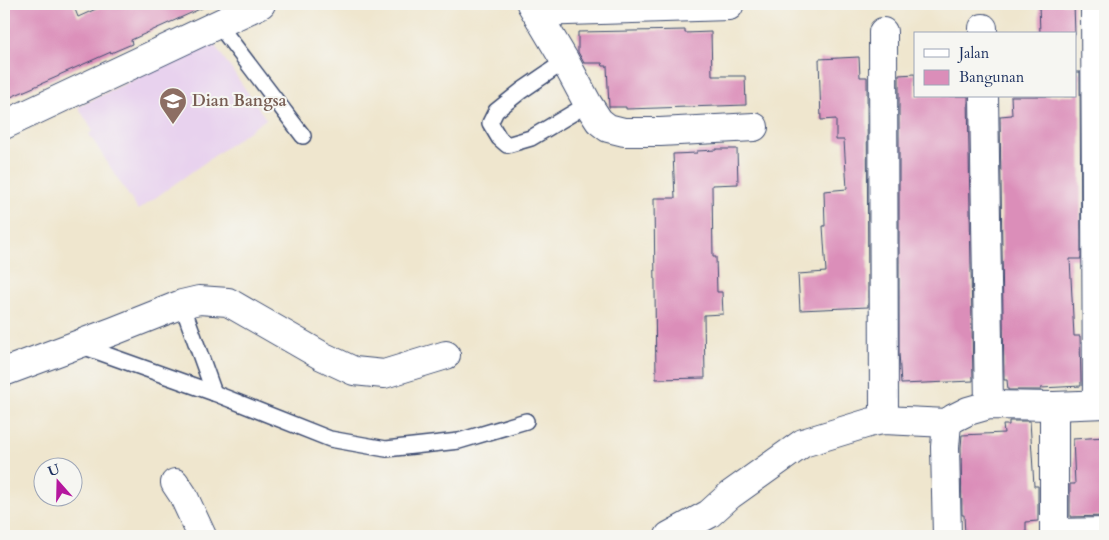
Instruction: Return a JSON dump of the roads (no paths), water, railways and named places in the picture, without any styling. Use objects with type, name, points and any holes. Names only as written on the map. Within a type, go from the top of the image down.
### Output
[{"type":"street","points":[[4,125],[214,14],[261,4]]},
{"type":"street","points":[[669,536],[714,525],[730,495],[802,443],[884,420],[946,423],[968,411],[989,405],[1054,406],[1101,404],[1095,4]]},
{"type":"street","points":[[534,8],[729,6]]},
{"type":"street","points":[[534,8],[565,60],[588,104],[599,121],[608,128],[624,132],[660,132],[754,127]]},
{"type":"street","points":[[883,32],[884,420]]},
{"type":"street","points":[[984,98],[989,405]]},
{"type":"street","points":[[4,372],[182,304],[199,300],[228,302],[322,356],[354,371],[384,374],[446,355]]},
{"type":"street","points":[[1054,406],[1054,535],[1105,532]]},
{"type":"street","points":[[946,423],[947,536]]},
{"type":"street","points":[[175,483],[183,495],[202,536]]},
{"type":"lane","points":[[214,14],[303,136]]},
{"type":"lane","points":[[565,60],[496,111],[490,123],[499,138],[508,145],[531,138],[588,104]]},
{"type":"lane","points":[[182,304],[214,394]]},
{"type":"lane","points":[[78,345],[214,394],[330,439],[386,449],[459,441],[526,421]]},
{"type":"place","name":"Dian Bangsa","points":[[173,125]]}]
